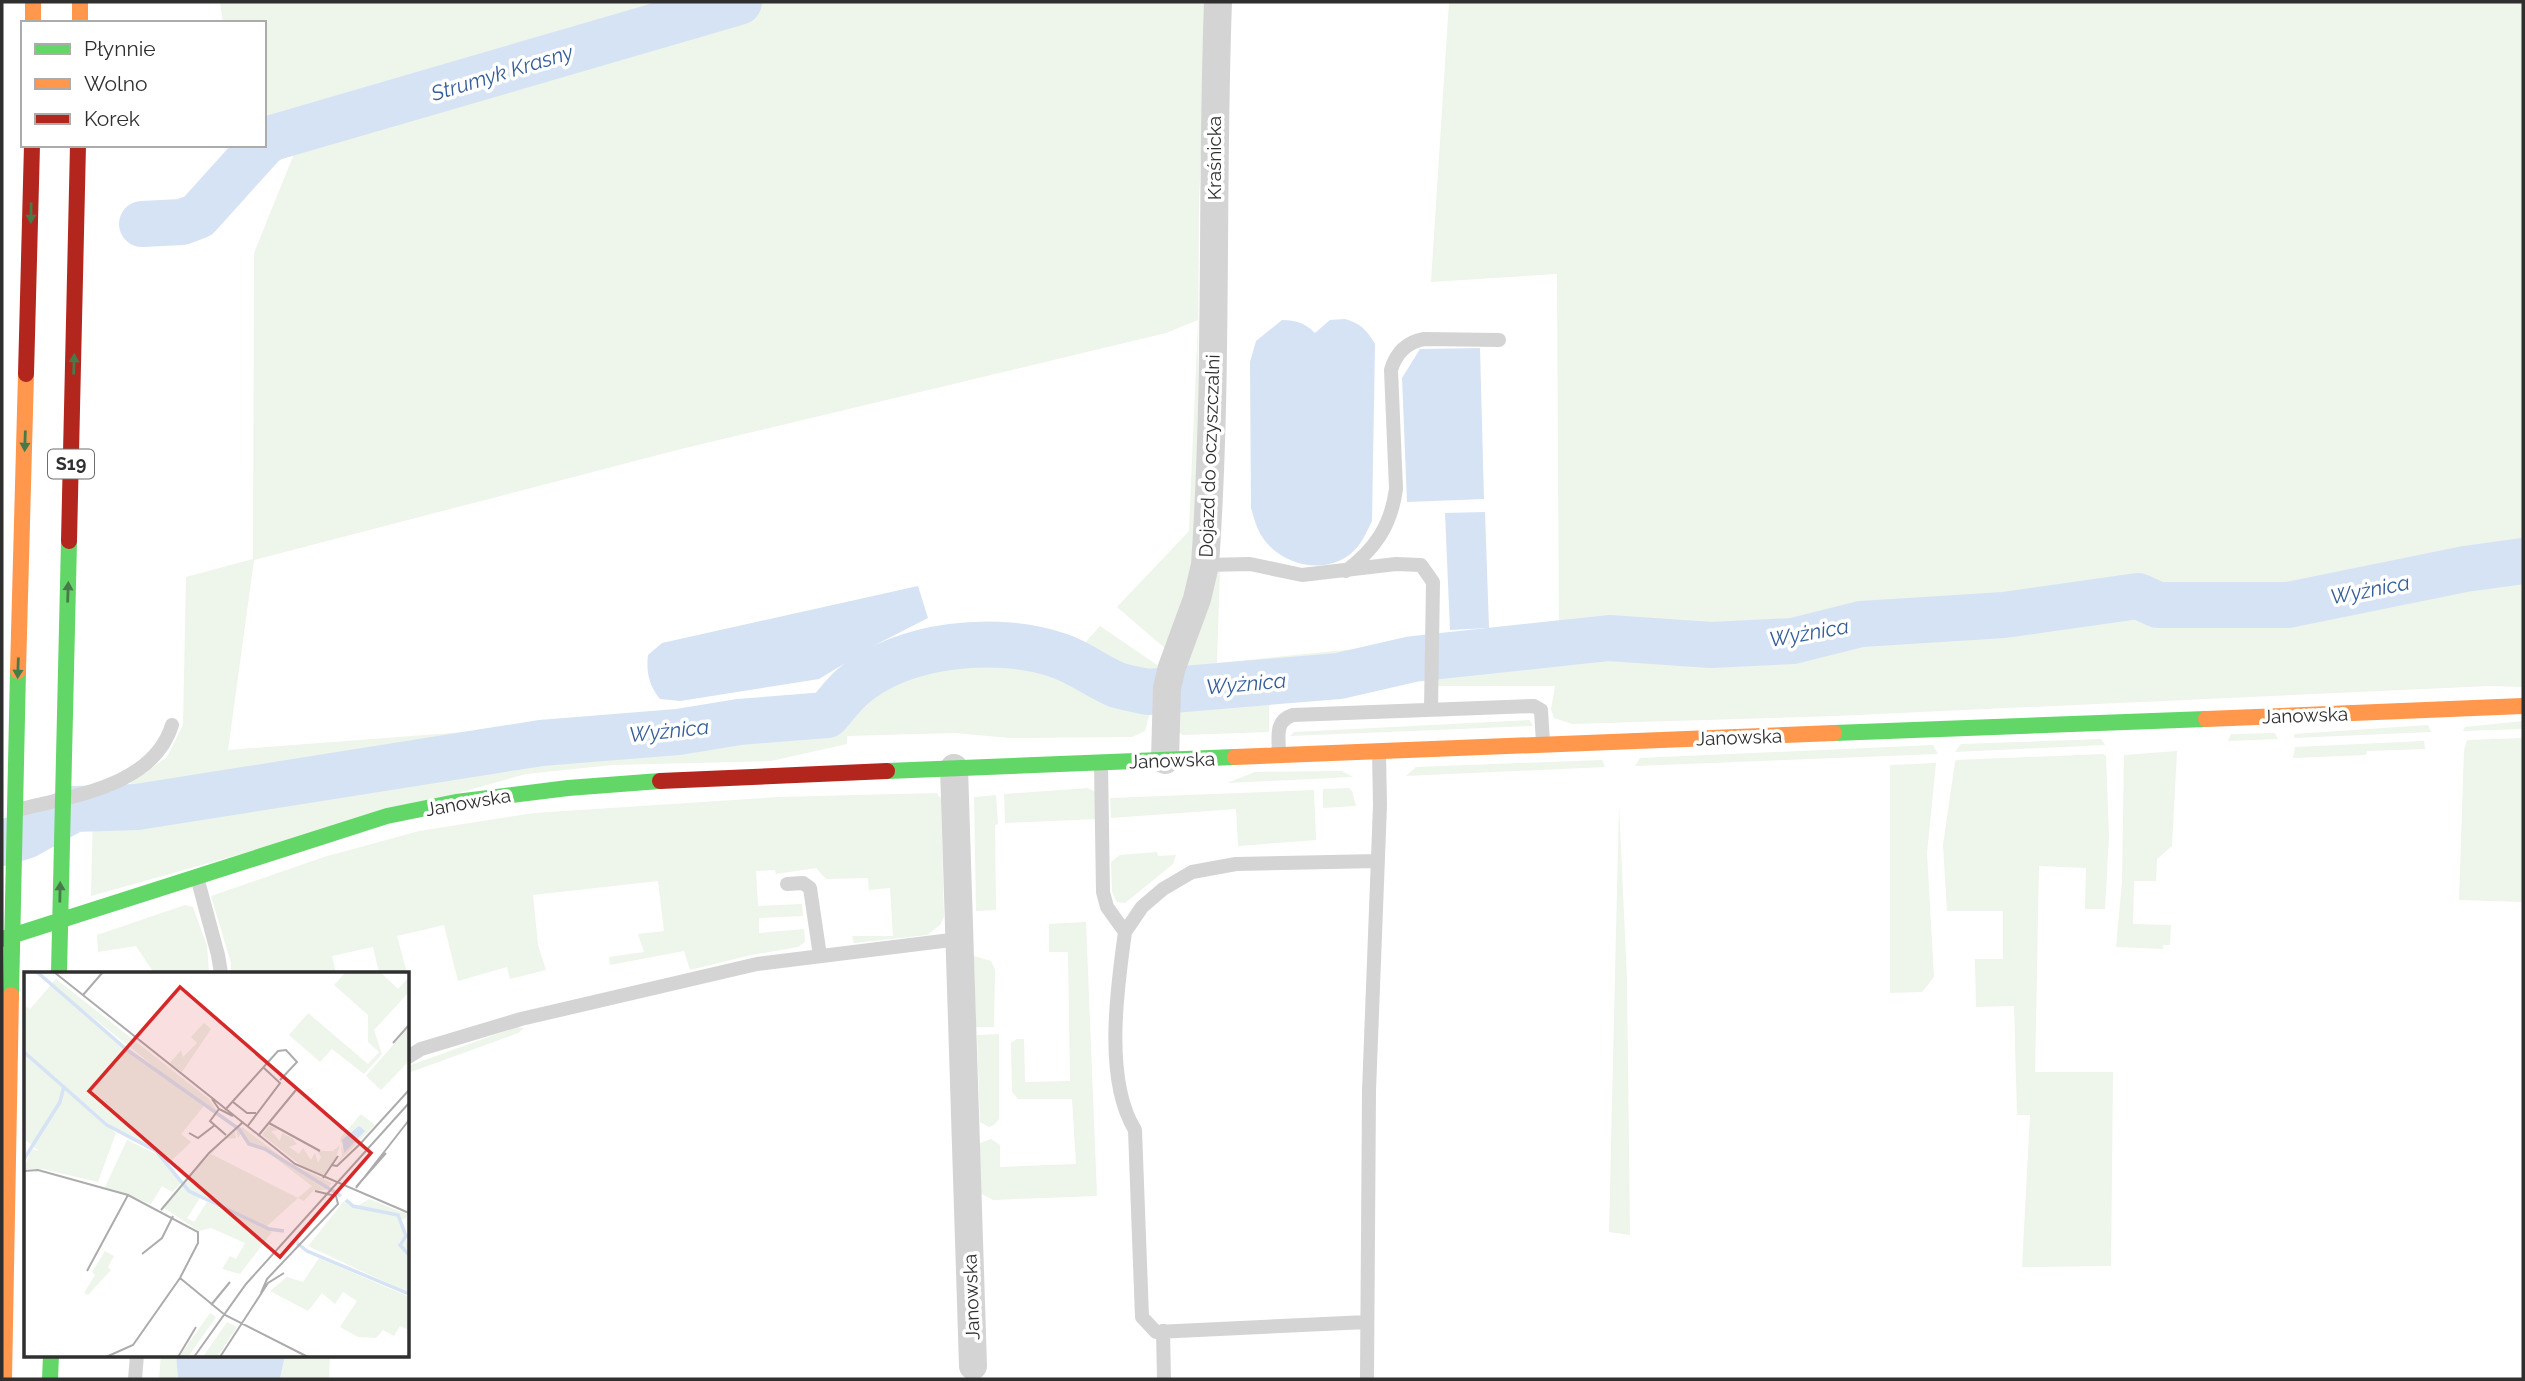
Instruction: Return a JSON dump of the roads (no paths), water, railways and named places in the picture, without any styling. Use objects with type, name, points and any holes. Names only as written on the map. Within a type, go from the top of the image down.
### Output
[{"type":"main road","points":[[33,2],[33,21]]},
{"type":"main road","points":[[80,2],[80,21]]},
{"type":"main road","name":"S19","points":[[4,1379],[15,799],[37,163],[33,147]]},
{"type":"main road","name":"S19","points":[[59,967],[72,164],[77,147]]},
{"type":"main road","name":"Janowska","points":[[2,939],[375,820],[493,796],[673,780],[2523,706]]},
{"type":"main road","points":[[50,1379],[51,1356]]},
{"type":"street","name":"Kraśnicka","points":[[1215,314],[1213,134],[1218,2]]},
{"type":"street","name":"Dojazd do oczyszczalni","points":[[1165,760],[1165,708],[1172,667],[1193,610],[1205,565],[1215,314]]},
{"type":"street","name":"Janowska","points":[[954,768],[973,1366]]},
{"type":"lane","points":[[1345,572],[1373,547],[1384,532],[1394,509],[1396,489],[1391,369],[1394,359],[1414,341],[1424,339],[1499,340]]},
{"type":"lane","points":[[1205,565],[1250,564],[1302,575],[1396,564],[1421,565],[1433,582],[1430,709]]},
{"type":"lane","points":[[1279,755],[1278,727],[1293,715],[1430,709],[1534,706],[1541,710],[1544,745]]},
{"type":"lane","points":[[2,814],[102,787],[128,775],[155,756],[167,741],[172,725]]},
{"type":"lane","points":[[1367,1379],[1369,1091],[1378,861],[1379,751]]},
{"type":"lane","points":[[1101,762],[1103,892],[1107,907],[1125,932]]},
{"type":"lane","points":[[1367,1322],[1156,1332],[1142,1317],[1135,1130],[1125,1114],[1120,1095],[1115,1021],[1125,932],[1142,907],[1163,889],[1192,872],[1236,864],[1378,861]]},
{"type":"lane","points":[[197,876],[221,972]]},
{"type":"lane","points":[[787,884],[803,883],[810,888],[820,956]]},
{"type":"lane","points":[[410,1055],[421,1048],[521,1019],[757,964],[959,939]]},
{"type":"lane","points":[[1163,1331],[1164,1379]]},
{"type":"lane","points":[[135,1379],[137,1356]]},
{"type":"water","points":[[1345,319],[1363,328],[1375,344],[1372,521],[1359,545],[1349,555],[1337,562],[1310,565],[1283,557],[1272,549],[1259,531],[1251,508],[1250,362],[1256,341],[1282,320],[1300,323],[1315,333],[1330,320]]},
{"type":"water","points":[[1480,348],[1484,499],[1407,502],[1402,378],[1420,349]]},
{"type":"water","points":[[1485,512],[1489,628],[1450,630],[1445,513]]},
{"type":"water","points":[[918,586],[928,618],[877,644],[819,679],[680,701],[660,699],[651,684],[647,667],[648,655],[662,643]]},
{"type":"water","points":[[176,1356],[285,1356],[280,1379],[178,1379]]},
{"type":"waterway","name":"Strumyk Krasny","points":[[266,142],[739,2]]},
{"type":"waterway","name":"Strumyk Krasny","points":[[142,224],[182,222],[198,216],[260,147]]},
{"type":"waterway","name":"Wyżnica","points":[[2,843],[25,836],[74,809],[137,807],[541,743],[678,732],[739,722],[827,715],[852,687],[873,672],[897,660],[952,647],[1009,645],[1035,649],[1067,659],[1117,685],[1148,692],[1339,676],[1413,659],[1609,638],[1711,645],[1793,641],[1861,624],[2004,615],[2138,596],[2158,605],[2288,605],[2465,569],[2523,561]]}]
